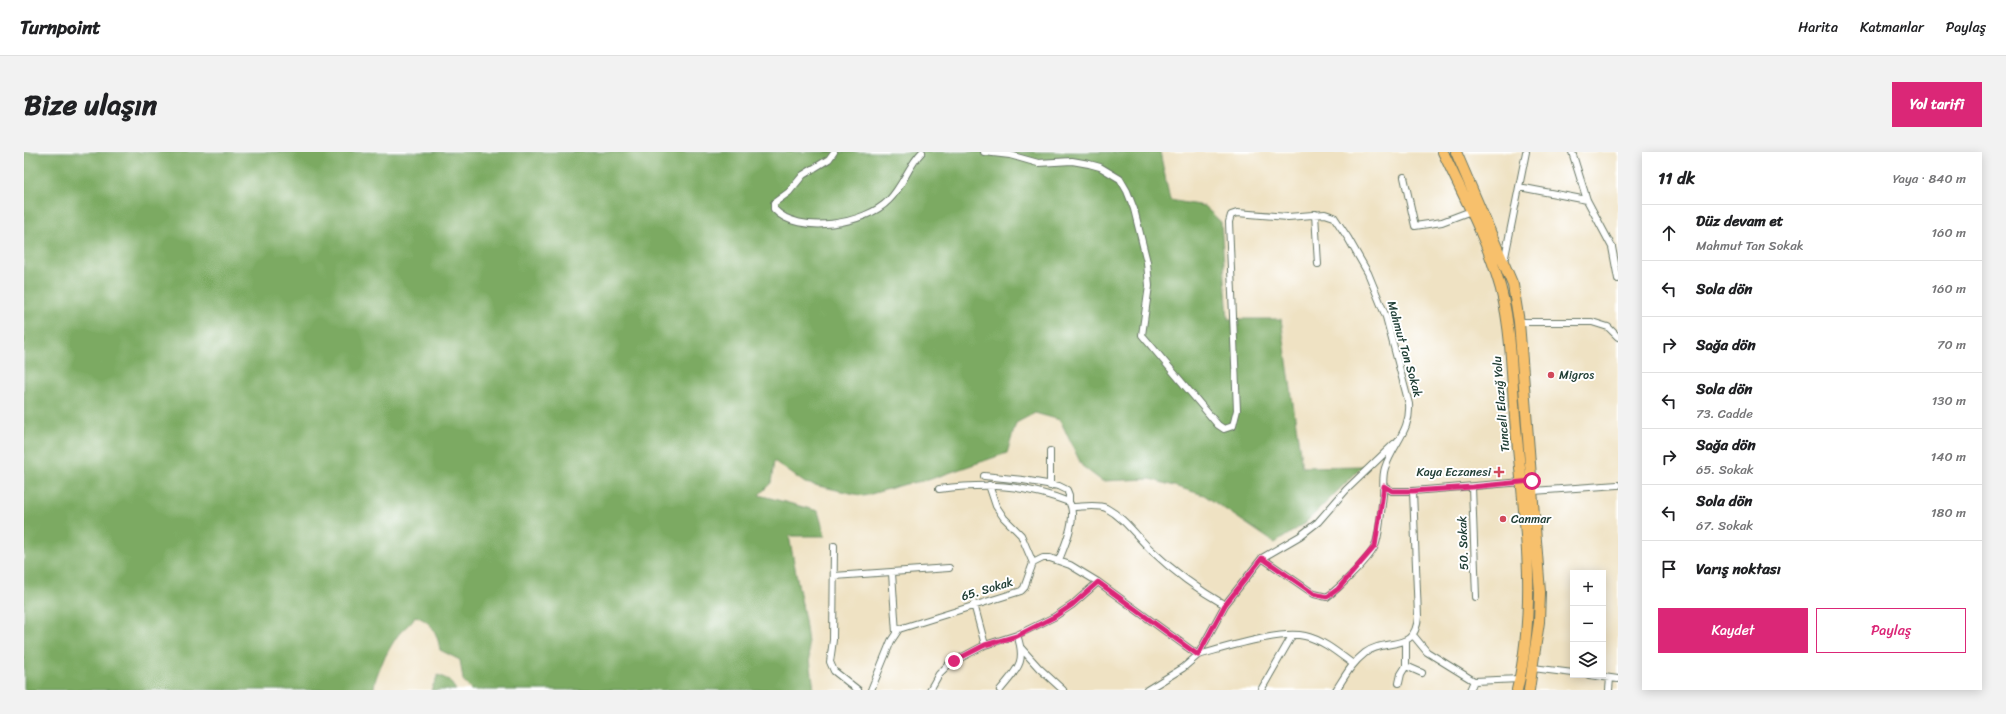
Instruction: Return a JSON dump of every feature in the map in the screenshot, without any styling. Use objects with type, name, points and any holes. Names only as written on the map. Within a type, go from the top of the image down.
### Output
[{"type":"main road","name":"Tunceli Elazığ Yolu","points":[[1443,152],[1471,211],[1497,276],[1506,312],[1528,566],[1529,603],[1527,639],[1517,690]]},
{"type":"main road","name":"Tunceli Elazığ Yolu","points":[[1456,152],[1513,285],[1519,322],[1540,592],[1539,622],[1534,668],[1529,690]]},
{"type":"street","points":[[834,152],[829,159],[803,175],[789,192],[774,204],[774,209],[778,214],[801,224],[840,222],[863,216],[880,208],[888,201],[895,193],[915,159],[922,152]]},
{"type":"street","name":"Mahmut Tan Sokak","points":[[984,152],[1010,155],[1038,163],[1072,161],[1089,164],[1100,167],[1120,179],[1127,191],[1134,209],[1147,262],[1149,286],[1142,334],[1218,425],[1224,429],[1233,426],[1237,410],[1230,218],[1234,213],[1288,217],[1326,214],[1334,217],[1346,234],[1368,273],[1386,317],[1409,404],[1410,416],[1407,427],[1396,442],[1346,490],[1318,522],[1300,536],[1262,558],[1314,594],[1327,597],[1338,589],[1375,546],[1385,469],[1396,442]]},
{"type":"street","points":[[1504,262],[1526,152]]},
{"type":"street","points":[[1572,152],[1587,200],[1612,247],[1618,279]]},
{"type":"street","points":[[1404,177],[1415,226],[1442,222],[1471,211]]},
{"type":"street","points":[[1519,187],[1587,200]]},
{"type":"street","points":[[1315,214],[1318,264]]},
{"type":"street","points":[[1519,322],[1592,322],[1608,327],[1618,337]]},
{"type":"street","points":[[1050,451],[1050,486]]},
{"type":"street","points":[[984,476],[1006,477],[1050,486],[1059,486],[1067,490],[1070,495],[1071,504],[1067,543],[1059,560]]},
{"type":"street","points":[[1384,486],[1392,491],[1413,491],[1532,481]]},
{"type":"street","points":[[939,489],[974,484],[1029,489],[1071,504],[1105,507],[1130,526],[1144,543],[1182,578],[1225,605]]},
{"type":"street","points":[[989,485],[996,506],[1004,518],[1021,535],[1033,563],[1043,558],[1059,560],[1098,582],[1198,655],[1262,640],[1303,636],[1316,640],[1353,664]]},
{"type":"street","points":[[1533,492],[1618,485]]},
{"type":"street","name":"50. Sokak","points":[[1472,487],[1476,597]]},
{"type":"street","points":[[1336,690],[1353,664],[1366,652],[1382,646],[1406,641],[1413,635],[1418,616],[1413,491]]},
{"type":"street","points":[[834,546],[833,640],[830,662],[834,671],[858,690]]},
{"type":"street","points":[[1147,690],[1183,668],[1198,655],[1225,605],[1262,558]]},
{"type":"street","name":"65. Sokak","points":[[896,633],[907,626],[974,604],[1021,591],[1024,588],[1033,563]]},
{"type":"street","points":[[834,576],[949,568]]},
{"type":"street","points":[[871,690],[896,633],[892,573]]},
{"type":"street","points":[[930,690],[945,667],[985,645],[1017,636],[1054,617],[1072,605],[1098,582]]},
{"type":"street","points":[[974,604],[985,645]]},
{"type":"street","points":[[1413,635],[1427,652],[1474,681],[1520,679]]},
{"type":"street","points":[[1017,636],[1022,648],[1039,668],[1063,690]]},
{"type":"street","points":[[1261,690],[1292,636]]},
{"type":"street","points":[[1399,683],[1401,674],[1406,666],[1406,641]]},
{"type":"street","points":[[1000,690],[1017,670],[1022,658],[1022,648]]},
{"type":"street","points":[[1406,666],[1422,673]]},
{"type":"street","points":[[1534,668],[1570,673]]},
{"type":"street","points":[[1606,677],[1618,679]]},
{"type":"street","points":[[1609,690],[1610,678]]},
{"type":"street","points":[[1470,690],[1474,681]]},
{"type":"green space","points":[[24,152],[1160,152],[1170,200],[1204,206],[1221,222],[1228,319],[1281,319],[1302,467],[1363,466],[1304,524],[1275,543],[1204,495],[1150,479],[1102,481],[1082,466],[1060,420],[1035,413],[1016,423],[1007,453],[928,480],[906,484],[864,496],[805,483],[774,461],[771,483],[759,495],[818,511],[825,536],[789,536],[805,620],[814,690],[471,690],[463,680],[460,660],[440,650],[433,628],[426,621],[415,616],[399,634],[387,653],[376,677],[374,690],[24,690]]},
{"type":"green space","points":[[438,675],[449,680],[456,690],[431,690]]},
{"type":"place","name":"Migros","points":[[1551,375]]},
{"type":"place","name":"Kaya Eczanesi","points":[[1499,472]]},
{"type":"place","name":"Canmar","points":[[1503,519]]},
{"type":"route","points":[[954,661],[985,645],[1017,636],[1054,617],[1072,605],[1098,582],[1124,600],[1142,616],[1198,655],[1216,619],[1225,605],[1262,558],[1314,594],[1327,597],[1338,589],[1375,546],[1384,486],[1392,491],[1413,491],[1532,481]]}]
